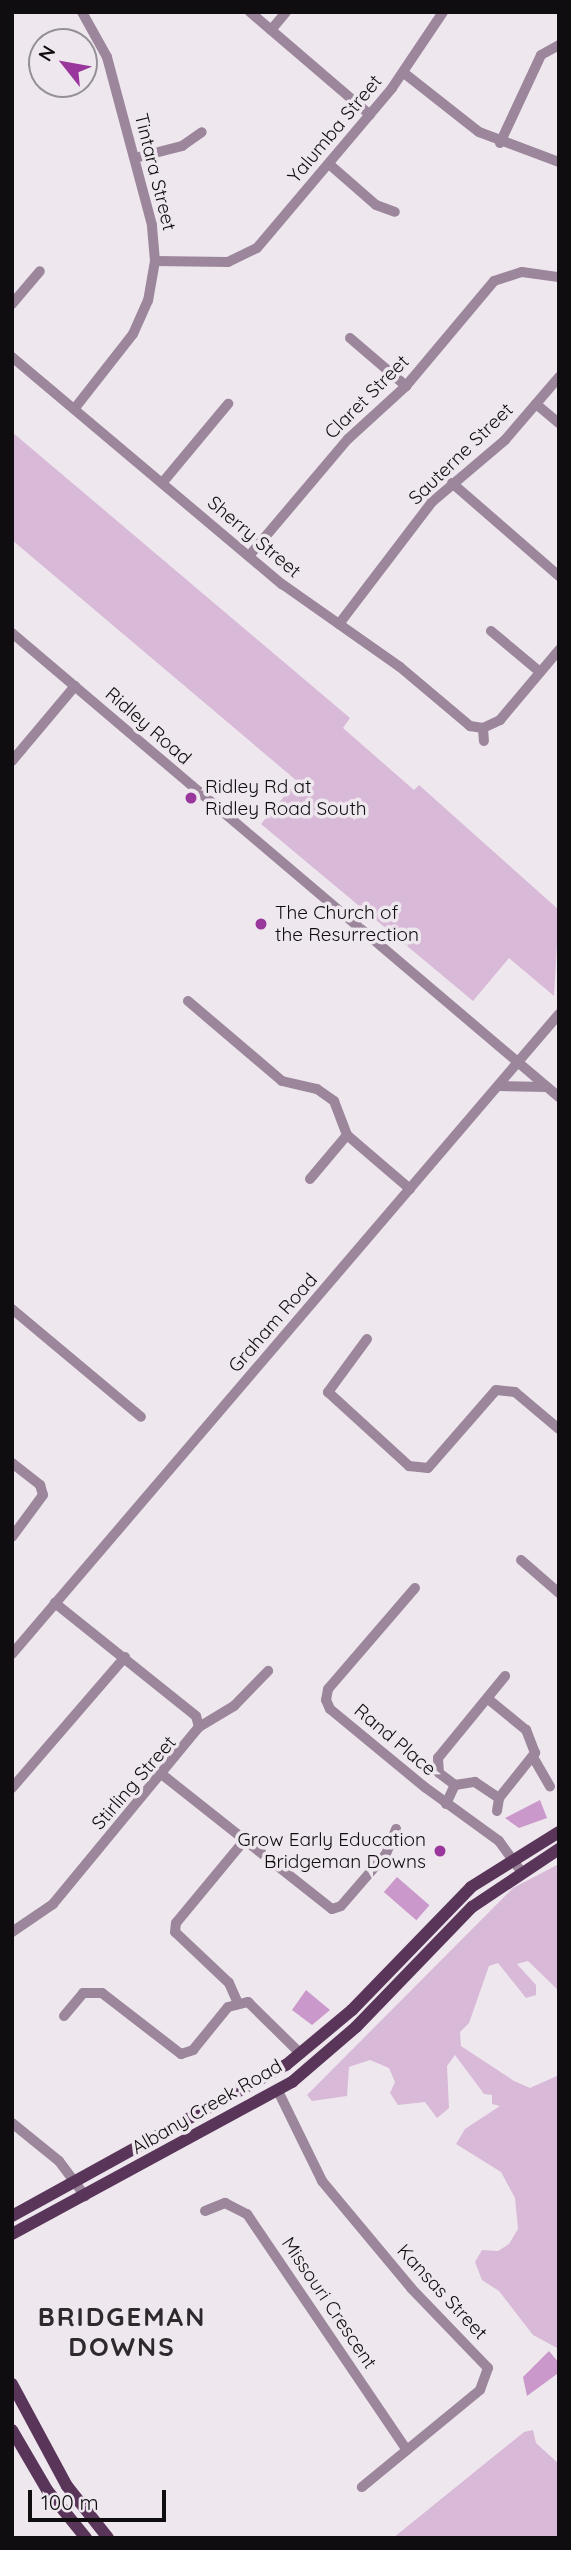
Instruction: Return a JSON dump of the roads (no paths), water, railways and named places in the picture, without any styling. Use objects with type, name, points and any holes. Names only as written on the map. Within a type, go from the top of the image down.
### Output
[{"type":"main road","name":"Albany Creek Road","points":[[12,2216],[238,2096],[301,2054],[352,2010],[461,1896],[512,1857],[559,1832]]},
{"type":"main road","name":"Albany Creek Road","points":[[12,2234],[278,2091],[340,2043],[472,1907],[520,1870],[559,1849]]},
{"type":"main road","points":[[12,2384],[67,2486],[108,2538]]},
{"type":"main road","points":[[12,2430],[47,2490],[86,2538]]},
{"type":"street","name":"Tintara Street","points":[[75,408],[133,334],[148,301],[155,261],[135,158],[107,57],[82,12]]},
{"type":"street","points":[[250,12],[370,115]]},
{"type":"street","points":[[271,30],[286,12]]},
{"type":"street","name":"Yalumba Street","points":[[155,261],[244,262],[404,73],[443,12]]},
{"type":"street","points":[[500,143],[541,55],[559,45]]},
{"type":"street","points":[[404,73],[465,123],[500,143],[559,162]]},
{"type":"street","points":[[135,158],[182,146],[202,132]]},
{"type":"street","points":[[328,164],[376,205],[395,212]]},
{"type":"street","points":[[12,304],[40,271]]},
{"type":"street","name":"Claret Street","points":[[249,556],[348,439],[405,386],[494,281],[522,272],[559,277]]},
{"type":"street","points":[[350,338],[405,386]]},
{"type":"street","name":"Sherry Street","points":[[12,357],[249,556],[464,723],[483,728]]},
{"type":"street","name":"Sauterne Street","points":[[339,624],[386,557],[452,483],[505,440],[559,377]]},
{"type":"street","points":[[163,482],[228,404]]},
{"type":"street","points":[[536,404],[559,424]]},
{"type":"street","points":[[452,483],[559,576]]},
{"type":"street","points":[[491,631],[540,672]]},
{"type":"street","name":"Ridley Road","points":[[12,633],[559,1097]]},
{"type":"street","points":[[484,741],[483,728],[500,720],[559,650]]},
{"type":"street","points":[[12,761],[75,686]]},
{"type":"street","points":[[188,1001],[282,1081],[317,1089],[334,1101],[346,1135],[411,1189]]},
{"type":"street","name":"Graham Road","points":[[12,1654],[559,1014]]},
{"type":"street","points":[[498,1086],[547,1087]]},
{"type":"street","points":[[310,1179],[346,1135]]},
{"type":"street","points":[[12,1308],[141,1417]]},
{"type":"street","points":[[367,1339],[328,1392],[419,1470],[428,1468],[496,1390],[515,1392],[559,1429]]},
{"type":"street","points":[[12,1463],[40,1485],[43,1495],[12,1537]]},
{"type":"street","points":[[521,1560],[559,1592]]},
{"type":"street","name":"Rand Place","points":[[415,1588],[328,1689],[326,1700],[330,1709],[446,1804],[499,1841],[520,1870]]},
{"type":"street","name":"Stirling Street","points":[[12,1932],[53,1904],[164,1776],[200,1727],[196,1716],[55,1604]]},
{"type":"street","points":[[12,1788],[125,1657]]},
{"type":"street","points":[[200,1727],[234,1706],[268,1671]]},
{"type":"street","points":[[499,1798],[475,1782],[455,1785],[439,1773],[438,1758],[505,1676]]},
{"type":"street","points":[[488,1698],[531,1736],[533,1757],[550,1787]]},
{"type":"street","points":[[497,1811],[499,1798],[533,1757]]},
{"type":"street","points":[[164,1776],[243,1842],[332,1909],[341,1906],[386,1854],[396,1829]]},
{"type":"street","points":[[446,1804],[455,1785]]},
{"type":"street","points":[[243,1842],[175,1932],[229,1983],[237,2001],[259,2011],[301,2054]]},
{"type":"street","points":[[64,2016],[83,1993],[102,1993],[181,2054],[193,2050],[237,2001]]},
{"type":"street","name":"Kansas Street","points":[[278,2091],[322,2181],[411,2288],[488,2368],[480,2390],[362,2487]]},
{"type":"street","points":[[12,2123],[76,2182],[85,2196]]},
{"type":"street","name":"Missouri Crescent","points":[[205,2211],[225,2203],[247,2214],[407,2450]]},
{"type":"place","name":"Ridley Rd at Ridley Road South","points":[[191,798]]},
{"type":"place","name":"The Church of the Resurrection","points":[[261,924]]},
{"type":"place","name":"Grow Early Education Bridgeman Downs","points":[[440,1851]]},
{"type":"district","name":"BRIDGEMAN DOWNS","points":[[122,2332]]}]
